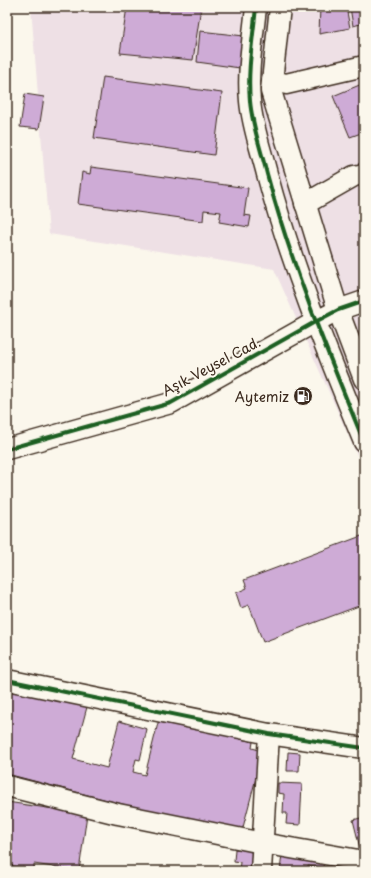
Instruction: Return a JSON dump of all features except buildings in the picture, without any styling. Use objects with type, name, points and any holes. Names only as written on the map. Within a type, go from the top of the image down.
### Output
[{"type":"street","points":[[256,7],[249,70],[250,101],[278,214],[326,316],[364,379]]},
{"type":"street","points":[[280,7],[271,91],[305,204],[326,316],[358,409],[364,442]]},
{"type":"street","points":[[272,80],[286,84],[364,66]]},
{"type":"street","points":[[305,204],[354,176],[364,174]]},
{"type":"street","name":"Aşık Veysel Cad.","points":[[7,449],[171,402],[326,316],[364,301]]},
{"type":"street","points":[[7,680],[269,734],[364,748]]},
{"type":"street","points":[[261,871],[269,734]]},
{"type":"street","points":[[7,786],[118,814],[262,843],[364,861]]},
{"type":"shaded area","points":[[31,7],[364,7],[364,474],[362,466],[274,269],[49,234]]},
{"type":"cycle path","points":[[256,7],[249,78],[251,110],[255,128],[277,209],[299,276],[364,442]]},
{"type":"cycle path","points":[[7,449],[171,403],[315,322],[338,310],[364,301]]},
{"type":"cycle path","points":[[7,680],[269,734],[364,748]]},
{"type":"place","name":"Aytemiz","points":[[303,396]]}]
